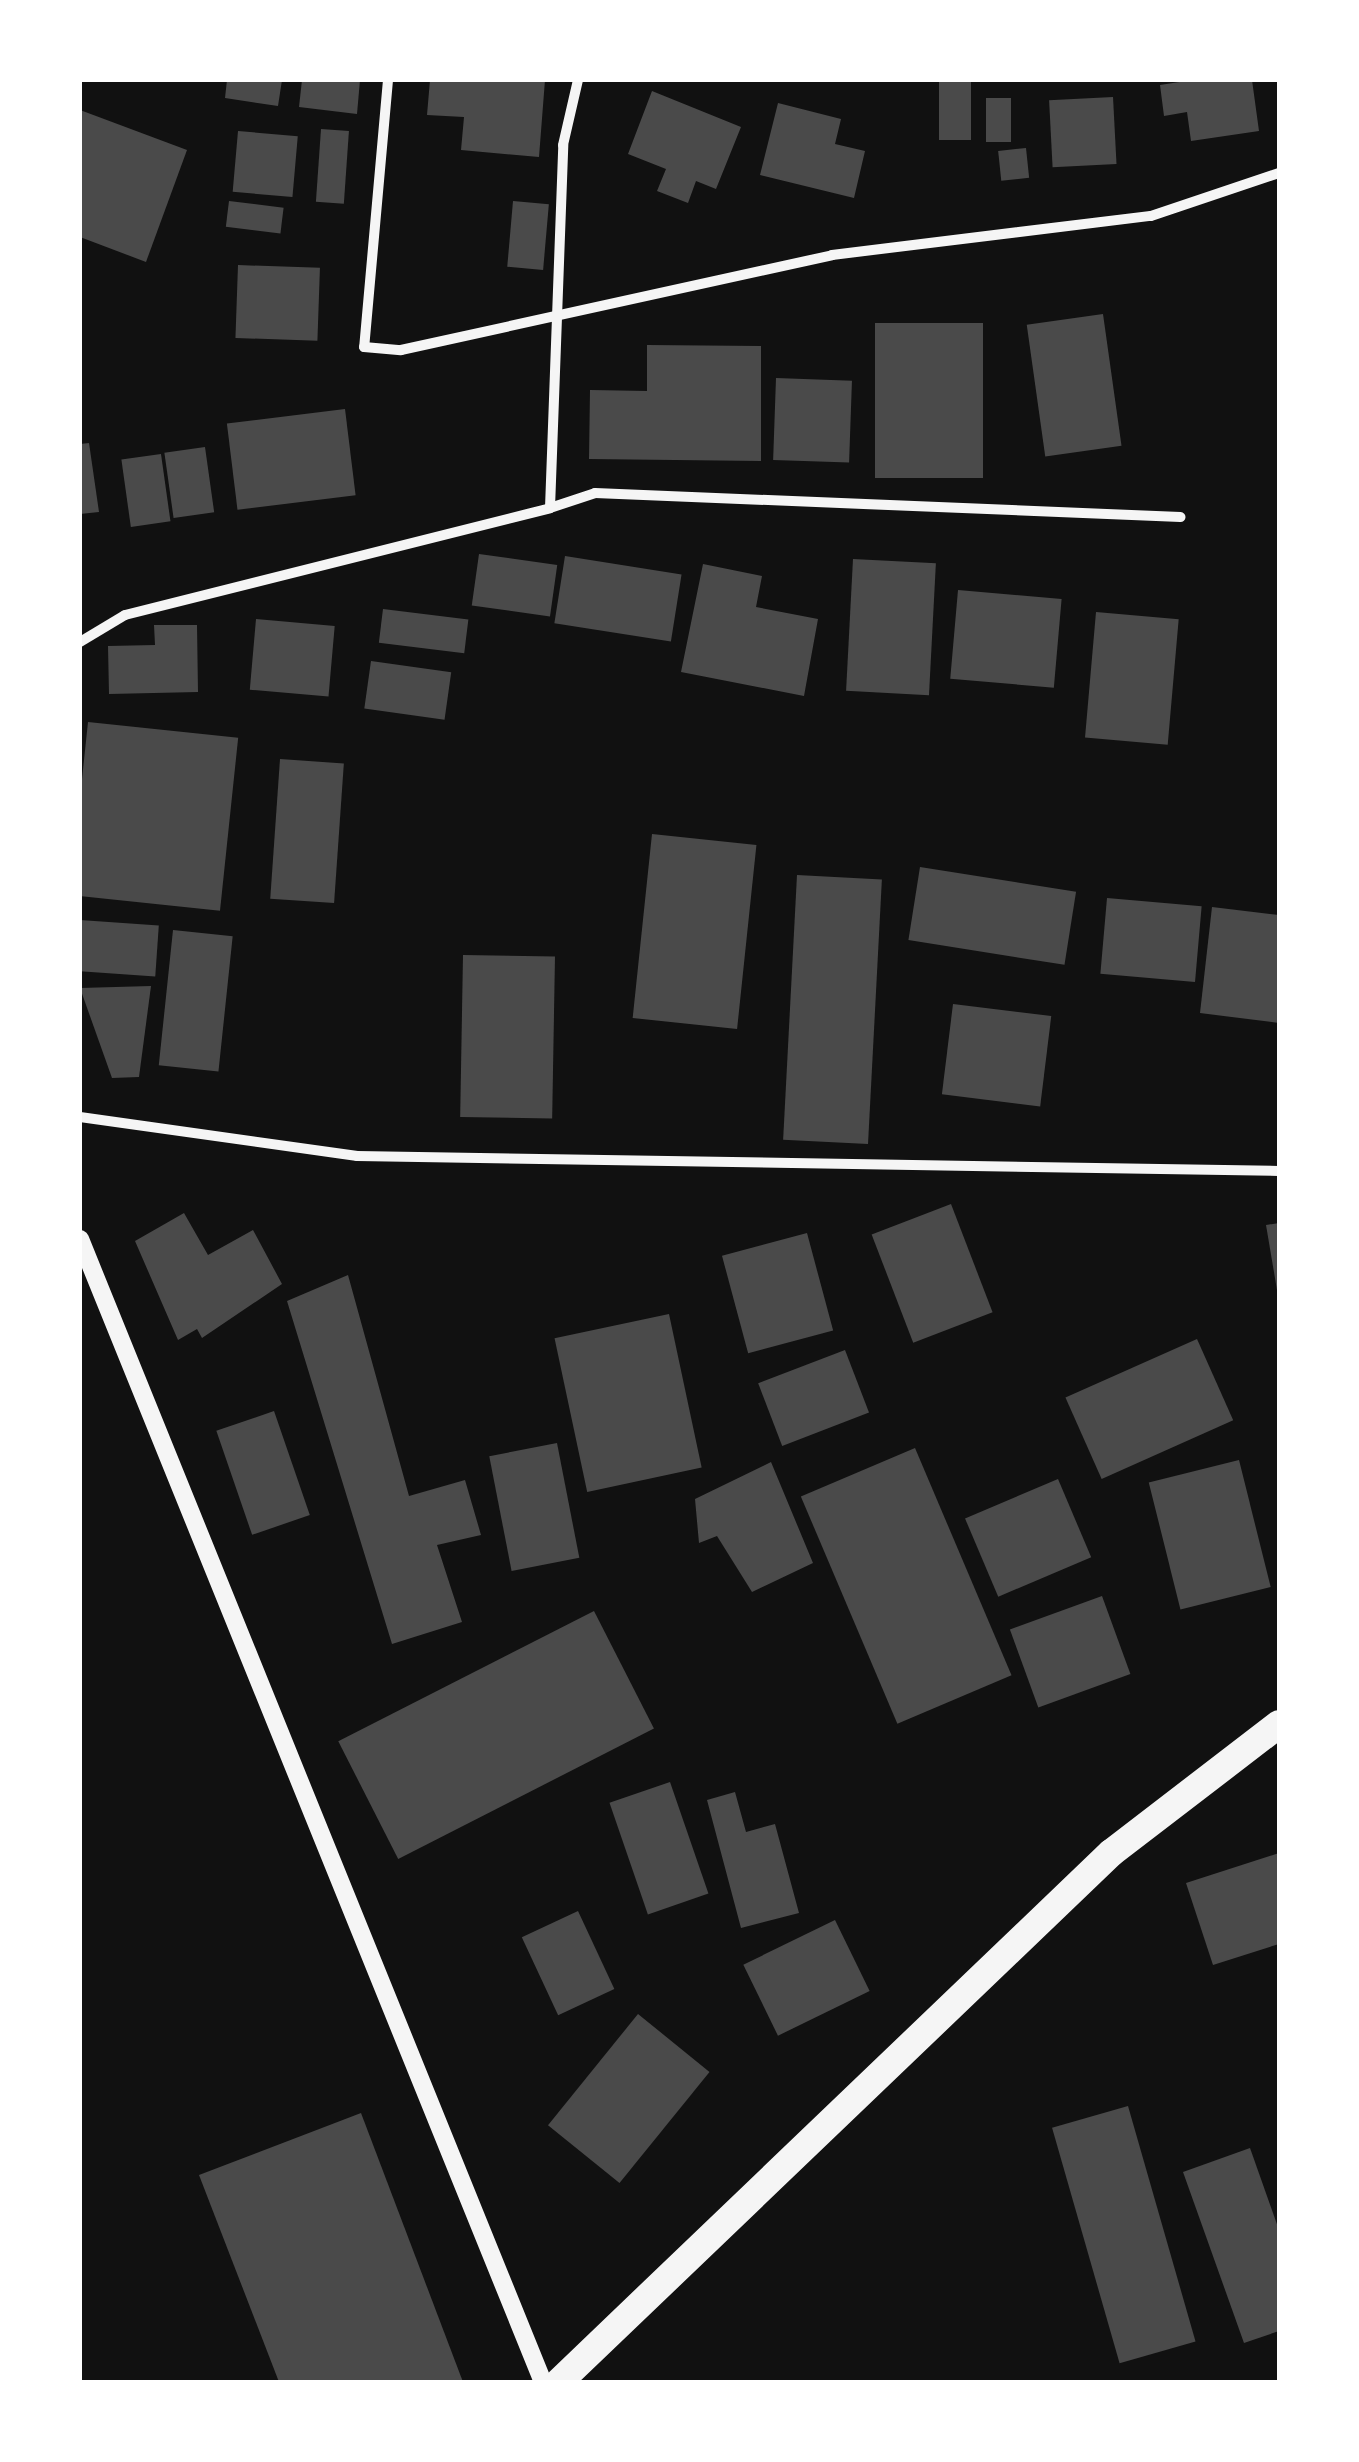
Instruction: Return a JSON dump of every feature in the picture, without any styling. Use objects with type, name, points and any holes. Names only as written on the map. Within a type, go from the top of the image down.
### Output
[{"type":"highway","points":[[559,2382],[1111,1853],[1279,1724]]},
{"type":"street","points":[[388,80],[364,346],[400,350],[558,310],[832,254],[1151,216],[1279,172]]},
{"type":"street","points":[[550,508],[563,145],[578,80]]},
{"type":"street","points":[[80,642],[125,615],[550,508],[595,493],[1182,517]]},
{"type":"street","points":[[80,1117],[357,1156],[1279,1170]]},
{"type":"street","points":[[80,1238],[543,2382]]},
{"type":"building","points":[[227,80],[282,80],[278,106],[225,98]]},
{"type":"building","points":[[302,80],[360,80],[357,114],[299,107]]},
{"type":"building","points":[[430,80],[545,80],[539,157],[461,150],[464,117],[427,115]]},
{"type":"building","points":[[939,80],[971,80],[971,140],[939,140]]},
{"type":"building","points":[[1192,80],[1252,80],[1259,131],[1191,141],[1187,112],[1164,116],[1160,85]]},
{"type":"building","points":[[652,91],[741,127],[716,189],[696,181],[688,203],[657,191],[666,169],[628,154]]},
{"type":"building","points":[[1113,97],[1117,164],[1053,167],[1049,100]]},
{"type":"building","points":[[986,98],[1011,98],[1011,142],[986,142]]},
{"type":"building","points":[[778,103],[841,119],[835,144],[865,151],[854,198],[760,175]]},
{"type":"building","points":[[80,110],[187,150],[146,262],[80,237]]},
{"type":"building","points":[[321,129],[349,131],[344,204],[316,202]]},
{"type":"building","points":[[238,131],[298,136],[292,197],[233,192]]},
{"type":"building","points":[[1026,148],[1029,178],[1001,181],[998,151]]},
{"type":"building","points":[[229,201],[284,208],[280,234],[226,227]]},
{"type":"building","points":[[513,201],[549,204],[543,270],[507,267]]},
{"type":"building","points":[[238,265],[320,268],[317,341],[235,338]]},
{"type":"building","points":[[1103,314],[1122,446],[1045,456],[1027,325]]},
{"type":"building","points":[[875,323],[983,323],[983,478],[875,478]]},
{"type":"building","points":[[647,345],[761,346],[761,461],[589,459],[590,390],[647,391]]},
{"type":"building","points":[[776,378],[852,381],[849,463],[773,460]]},
{"type":"building","points":[[345,409],[356,495],[237,510],[227,424]]},
{"type":"building","points":[[89,443],[99,512],[80,514],[80,444]]},
{"type":"building","points":[[205,447],[214,512],[174,518],[164,453]]},
{"type":"building","points":[[161,454],[170,521],[131,527],[121,460]]},
{"type":"building","points":[[479,554],[557,565],[550,616],[472,605]]},
{"type":"building","points":[[565,556],[682,574],[671,642],[554,623]]},
{"type":"building","points":[[853,559],[936,563],[929,695],[846,691]]},
{"type":"building","points":[[703,564],[762,576],[756,607],[818,619],[804,696],[681,672]]},
{"type":"building","points":[[958,590],[1062,599],[1054,688],[950,679]]},
{"type":"building","points":[[383,609],[468,619],[464,653],[379,643]]},
{"type":"building","points":[[1096,612],[1179,619],[1168,745],[1085,738]]},
{"type":"building","points":[[256,619],[335,626],[329,697],[250,690]]},
{"type":"building","points":[[154,625],[197,625],[198,692],[109,694],[108,646],[155,645]]},
{"type":"building","points":[[371,661],[451,672],[445,720],[364,709]]},
{"type":"building","points":[[88,722],[238,738],[220,911],[80,896],[80,798]]},
{"type":"building","points":[[280,759],[344,763],[334,903],[270,899]]},
{"type":"building","points":[[652,834],[756,845],[737,1029],[633,1018]]},
{"type":"building","points":[[920,867],[1076,892],[1064,965],[908,940]]},
{"type":"building","points":[[797,875],[882,879],[868,1144],[783,1140]]},
{"type":"building","points":[[1107,898],[1202,906],[1195,982],[1100,974]]},
{"type":"building","points":[[1212,907],[1279,915],[1279,1023],[1200,1013]]},
{"type":"building","points":[[80,920],[159,926],[155,976],[80,971]]},
{"type":"building","points":[[173,930],[233,936],[218,1072],[159,1065]]},
{"type":"building","points":[[463,955],[555,957],[552,1119],[460,1117]]},
{"type":"building","points":[[151,986],[139,1077],[112,1078],[80,988]]},
{"type":"building","points":[[953,1004],[1051,1016],[1040,1106],[942,1094]]},
{"type":"building","points":[[951,1204],[993,1312],[913,1343],[872,1234]]},
{"type":"building","points":[[184,1213],[208,1255],[253,1230],[282,1284],[202,1338],[197,1329],[178,1340],[135,1241]]},
{"type":"building","points":[[1279,1223],[1279,1290],[1277,1290],[1266,1225]]},
{"type":"building","points":[[807,1233],[833,1331],[748,1353],[722,1256]]},
{"type":"building","points":[[348,1275],[409,1496],[465,1480],[481,1535],[437,1545],[462,1622],[392,1644],[287,1301]]},
{"type":"building","points":[[669,1314],[702,1468],[587,1492],[555,1338]]},
{"type":"building","points":[[1197,1339],[1233,1420],[1102,1479],[1065,1398]]},
{"type":"building","points":[[845,1350],[869,1413],[782,1446],[758,1383]]},
{"type":"building","points":[[274,1411],[310,1515],[252,1535],[216,1431]]},
{"type":"building","points":[[557,1443],[579,1558],[512,1571],[489,1456]]},
{"type":"building","points":[[915,1448],[1012,1675],[897,1724],[801,1496]]},
{"type":"building","points":[[1239,1460],[1271,1587],[1180,1610],[1149,1482]]},
{"type":"building","points":[[771,1462],[813,1563],[752,1592],[717,1536],[699,1543],[695,1499]]},
{"type":"building","points":[[1058,1479],[1091,1557],[998,1597],[965,1518]]},
{"type":"building","points":[[1102,1596],[1130,1674],[1038,1708],[1010,1630]]},
{"type":"building","points":[[594,1611],[654,1729],[398,1859],[338,1741]]},
{"type":"building","points":[[670,1782],[708,1894],[648,1914],[609,1803]]},
{"type":"building","points":[[735,1792],[746,1832],[775,1824],[799,1913],[741,1928],[707,1800]]},
{"type":"building","points":[[1279,1853],[1279,1944],[1213,1965],[1186,1883]]},
{"type":"building","points":[[578,1911],[614,1989],[558,2015],[522,1937]]},
{"type":"building","points":[[835,1920],[870,1991],[778,2036],[743,1965]]},
{"type":"building","points":[[638,2014],[709,2072],[620,2183],[548,2125]]},
{"type":"building","points":[[1128,2106],[1196,2342],[1120,2363],[1052,2128]]},
{"type":"building","points":[[361,2113],[463,2382],[279,2382],[199,2175]]},
{"type":"building","points":[[1250,2148],[1279,2230],[1279,2331],[1244,2343],[1183,2172]]}]
